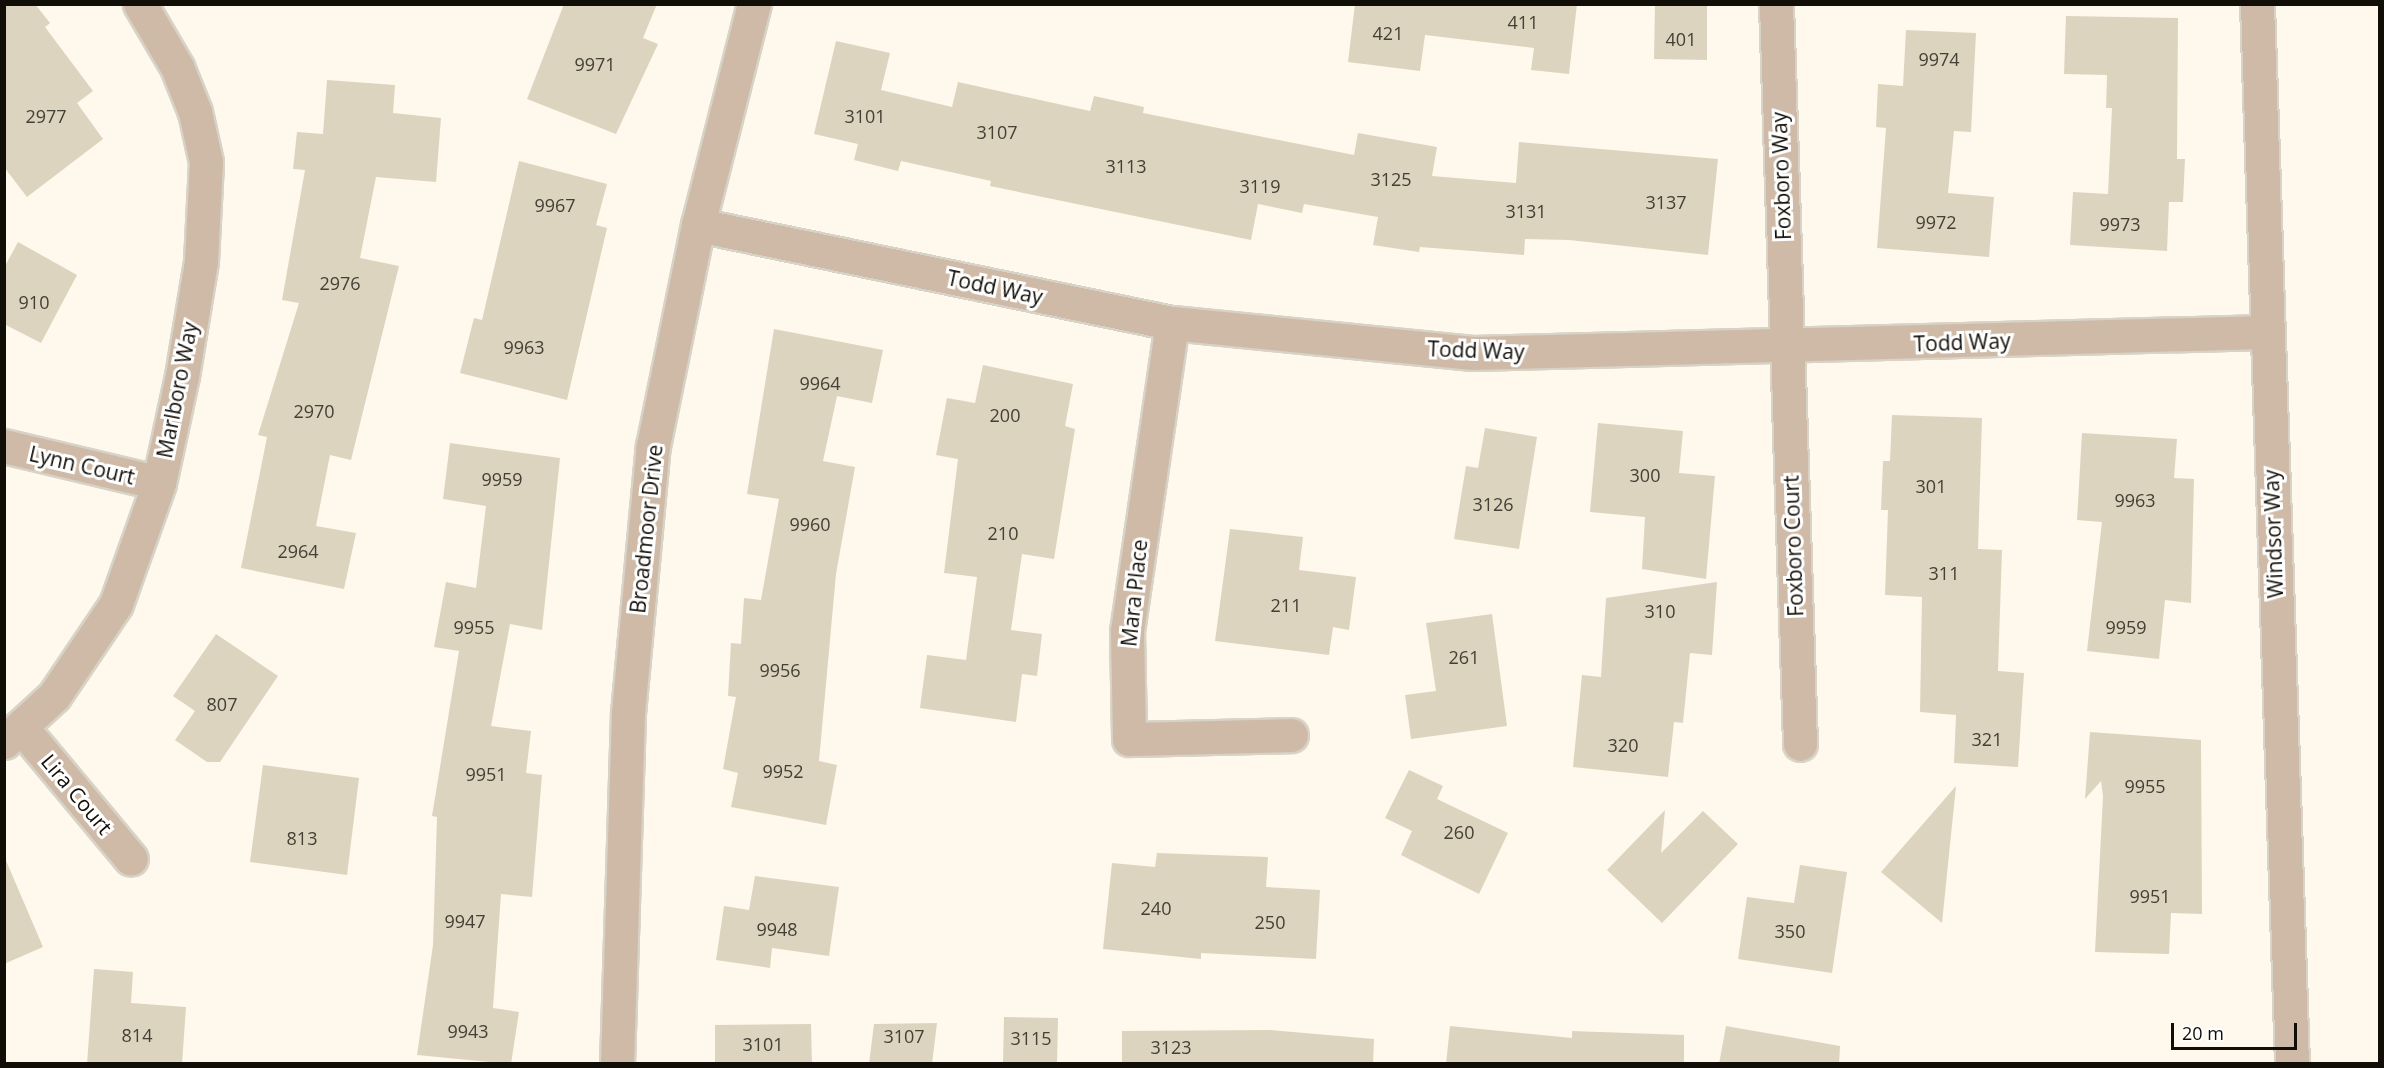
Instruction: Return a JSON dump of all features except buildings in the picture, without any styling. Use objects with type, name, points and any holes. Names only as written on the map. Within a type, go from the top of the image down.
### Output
[{"type":"street","name":"Marlboro Way","points":[[13,735],[82,661],[116,604],[159,483],[201,261],[206,162],[195,112],[177,67],[140,4]]},
{"type":"street","name":"Broadmoor Drive","points":[[617,1064],[628,713],[651,469],[698,225],[754,4]]},
{"type":"street","name":"Foxboro Way","points":[[1776,4],[1786,348]]},
{"type":"street","name":"Windsor Way","points":[[2257,4],[2266,332],[2292,1064]]},
{"type":"street","name":"Todd Way","points":[[698,225],[1172,323],[1473,353],[1786,348],[2266,332]]},
{"type":"street","name":"Mara Place","points":[[1172,323],[1127,631],[1129,739],[1291,735]]},
{"type":"street","name":"Foxboro Court","points":[[1786,348],[1800,744]]},
{"type":"street","name":"Lynn Court","points":[[4,446],[159,483]]},
{"type":"street","name":"Lira Court","points":[[13,735],[132,859]]}]
